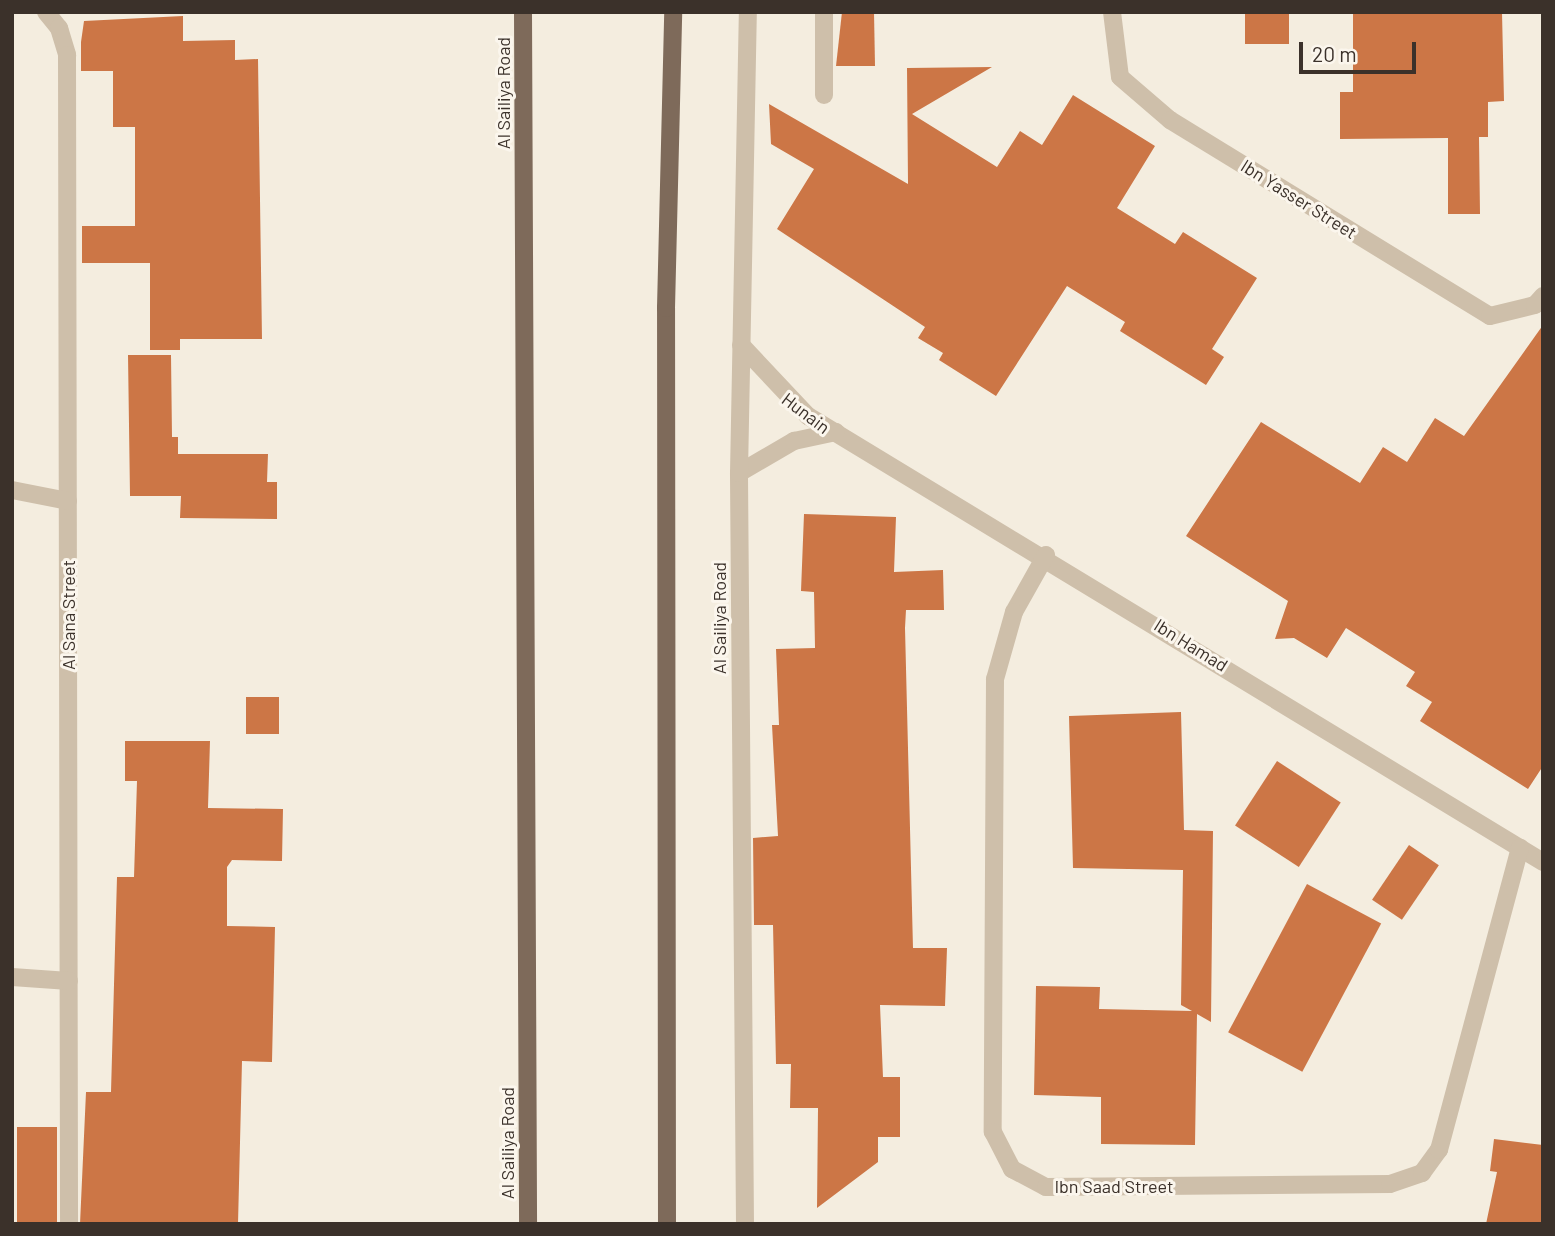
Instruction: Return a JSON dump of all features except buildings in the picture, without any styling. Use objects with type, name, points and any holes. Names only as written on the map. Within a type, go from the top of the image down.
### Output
[{"type":"main road","name":"Al Sailiya Road","points":[[523,12],[528,1224]]},
{"type":"main road","points":[[667,1224],[666,308],[673,12]]},
{"type":"street","name":"Al Sana Street","points":[[46,12],[59,28],[67,55],[69,1224]]},
{"type":"street","name":"Al Sailiya Road","points":[[745,1224],[739,473],[748,12]]},
{"type":"street","points":[[824,12],[824,95]]},
{"type":"street","name":"Ibn Yasser Street","points":[[1112,12],[1120,76],[1170,120],[1490,316],[1535,305],[1543,296]]},
{"type":"street","name":"Hunain","points":[[741,345],[782,396],[836,432]]},
{"type":"street","name":"Hunain","points":[[739,473],[784,445],[836,432]]},
{"type":"street","name":"Ibn Hamad","points":[[836,432],[1046,555],[1543,862]]},
{"type":"street","points":[[12,490],[68,501]]},
{"type":"street","name":"Ibn Saad Street","points":[[1046,555],[1014,612],[995,679],[993,1132],[1012,1168],[1046,1187],[1390,1184],[1422,1173],[1439,1150],[1520,848]]},
{"type":"street","points":[[12,977],[69,981]]}]
